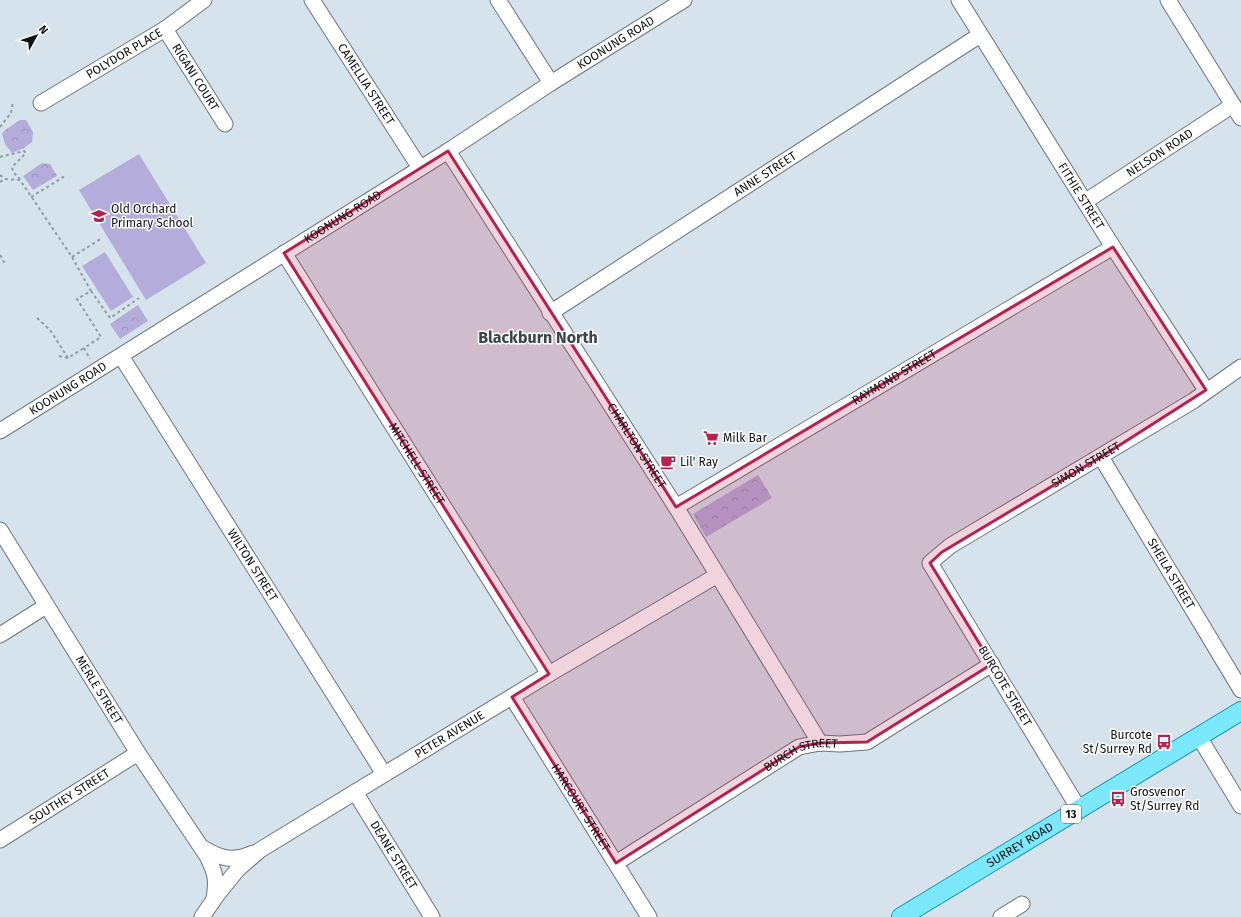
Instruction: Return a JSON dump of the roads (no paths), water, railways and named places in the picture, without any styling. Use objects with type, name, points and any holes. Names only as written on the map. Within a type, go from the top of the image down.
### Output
[{"type":"main road","name":"SURREY ROAD","points":[[901,917],[1241,711]]},
{"type":"street","name":"POLYDOR PLACE","points":[[41,103],[165,29],[204,0]]},
{"type":"street","name":"CAMELLIA STREET","points":[[312,0],[420,168]]},
{"type":"street","points":[[498,0],[551,84]]},
{"type":"street","name":"KOONUNG ROAD","points":[[0,430],[121,356],[684,0]]},
{"type":"street","name":"FITHIE STREET","points":[[959,0],[1114,247],[1206,390]]},
{"type":"street","points":[[1168,0],[1241,118]]},
{"type":"street","name":"RIGANI COURT","points":[[165,29],[225,124]]},
{"type":"street","name":"ANNE STREET","points":[[550,313],[980,35]]},
{"type":"street","name":"NELSON ROAD","points":[[1086,201],[1233,105]]},
{"type":"street","name":"CHARLTON STREET","points":[[448,150],[550,313],[676,507],[716,576],[820,743]]},
{"type":"street","name":"RAYMOND STREET","points":[[676,507],[1114,247]]},
{"type":"street","name":"MITCHELL STREET","points":[[284,253],[549,674]]},
{"type":"street","name":"WILTON STREET","points":[[121,356],[384,774]]},
{"type":"street","name":"SIMON STREET","points":[[930,563],[950,546],[1101,457],[1193,401],[1206,390],[1239,372]]},
{"type":"street","name":"SHEILA STREET","points":[[1101,457],[1241,690]]},
{"type":"street","name":"MERLE STREET","points":[[0,530],[138,753],[202,848],[214,869],[217,881],[213,901]]},
{"type":"street","name":"BURCOTE STREET","points":[[930,563],[1079,809]]},
{"type":"street","name":"PETER AVENUE","points":[[202,917],[238,868],[260,850],[549,674],[716,576]]},
{"type":"street","points":[[0,635],[46,606]]},
{"type":"street","name":"BURCH STREET","points":[[616,863],[800,748],[820,743],[840,744],[867,742],[992,664]]},
{"type":"street","name":"HARCOURT STREET","points":[[512,697],[649,917]]},
{"type":"street","points":[[1199,737],[1241,806]]},
{"type":"street","name":"SOUTHEY STREET","points":[[0,840],[138,753]]},
{"type":"street","name":"DEANE STREET","points":[[355,792],[432,917]]},
{"type":"street","name":"MERLE STREET","points":[[202,848],[217,857],[233,859],[260,850]]},
{"type":"street","points":[[1000,917],[1022,904]]},
{"type":"place","name":"Old Orchard Primary School","points":[[99,216]]},
{"type":"place","name":"Milk Bar","points":[[711,438]]},
{"type":"place","name":"Lil' Ray","points":[[668,462]]},
{"type":"place","name":"Burcote St/Surrey Rd","points":[[1164,742]]},
{"type":"place","name":"Grosvenor St/Surrey Rd","points":[[1118,799]]},
{"type":"district","name":"Blackburn North","points":[[538,337]]}]
